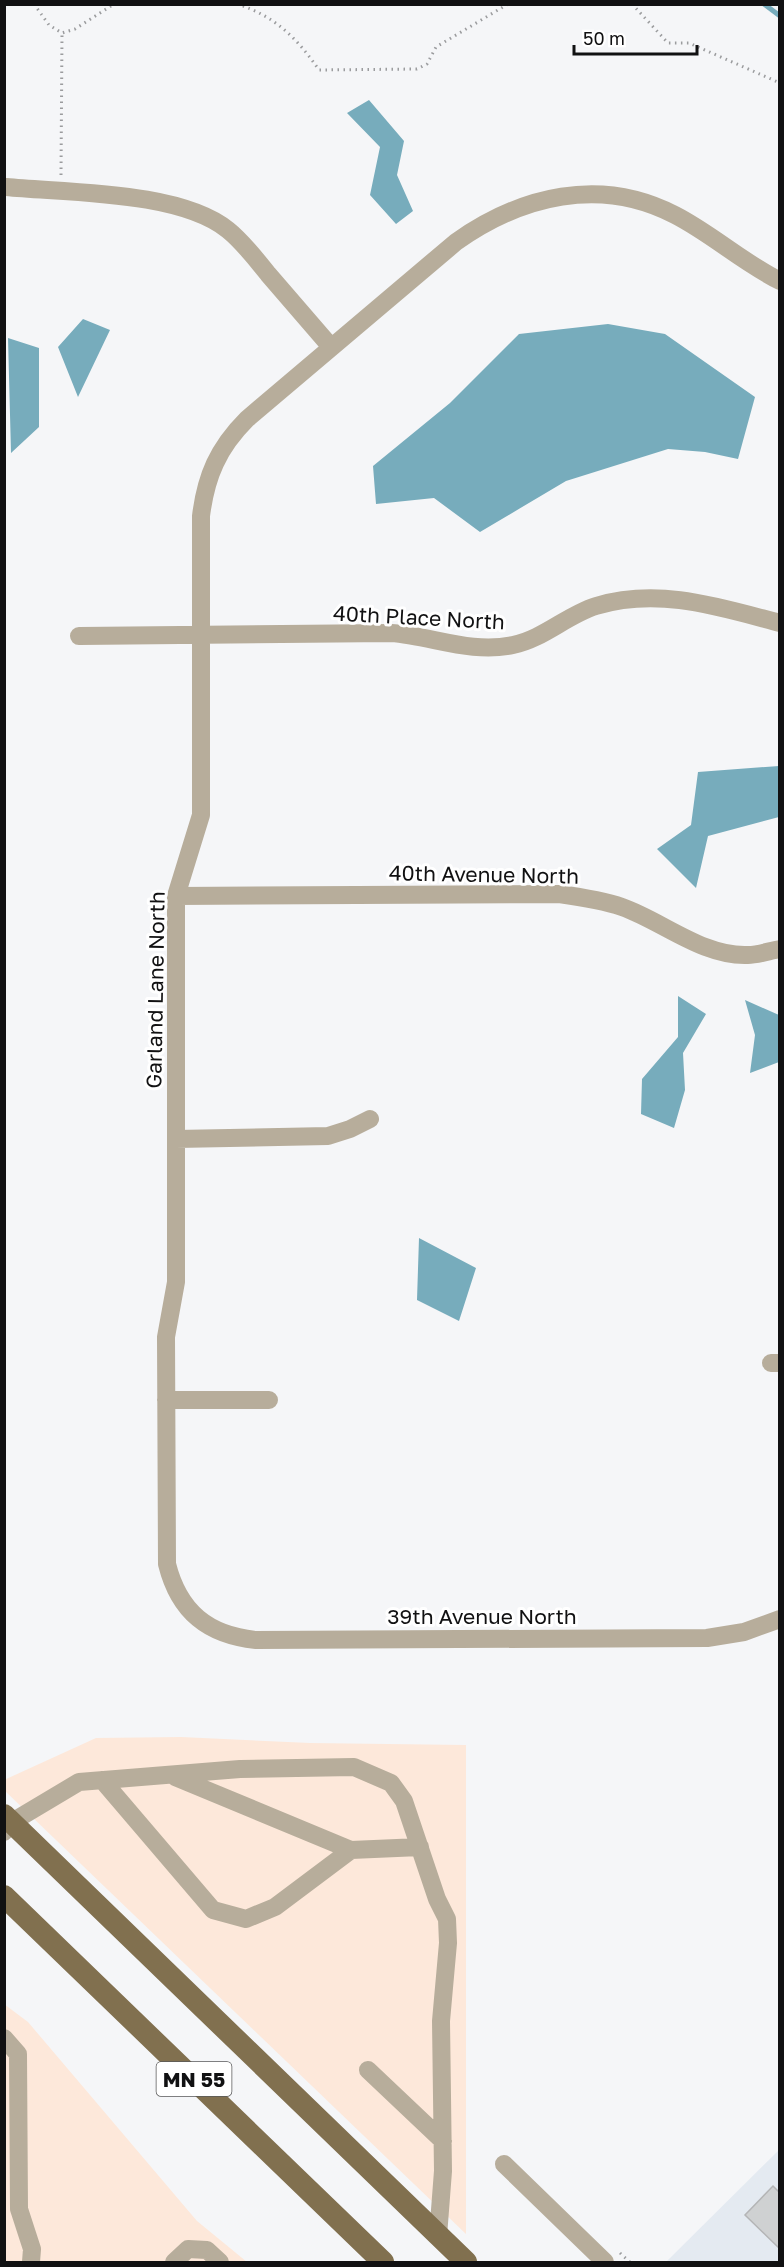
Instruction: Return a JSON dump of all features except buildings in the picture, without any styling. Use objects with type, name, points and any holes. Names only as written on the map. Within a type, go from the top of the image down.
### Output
[{"type":"main road","name":"MN 55","points":[[7,1823],[466,2262]]},
{"type":"main road","name":"MN 55","points":[[4,1896],[383,2262]]},
{"type":"street","points":[[6,186],[162,202],[179,205],[204,215],[228,230],[247,249],[331,347]]},
{"type":"street","name":"Garland Lane North","points":[[189,1611],[179,1595],[167,1564],[166,1337],[176,1282],[176,896],[201,815],[201,516],[204,489],[213,462],[228,438],[247,418],[456,242],[487,220],[522,205],[560,195],[608,196],[637,201],[674,214],[780,281]]},
{"type":"street","name":"40th Place North","points":[[79,636],[391,633],[410,634],[460,646],[488,648],[515,645],[594,606],[630,598],[666,597],[703,603],[780,623]]},
{"type":"street","name":"40th Avenue North","points":[[176,896],[559,894],[593,898],[624,907],[703,945],[725,952],[747,955],[780,949]]},
{"type":"street","points":[[176,1139],[328,1136],[370,1119]]},
{"type":"street","points":[[166,1400],[269,1400]]},
{"type":"street","name":"39th Avenue North","points":[[189,1611],[220,1633],[256,1640],[707,1638],[744,1632],[780,1619]]},
{"type":"street","points":[[7,1823],[79,1782],[240,1769],[354,1767],[391,1783],[404,1801],[437,1899],[447,1919],[448,1943],[441,2021],[443,2141],[438,2236]]},
{"type":"street","points":[[171,1775],[351,1850],[420,1847]]},
{"type":"street","points":[[102,1780],[213,1910],[246,1919],[275,1907],[351,1850]]},
{"type":"street","points":[[4,2038],[18,2054],[12,2209],[32,2249],[32,2262]]},
{"type":"street","points":[[368,2070],[443,2141]]},
{"type":"street","points":[[504,2164],[605,2262]]},
{"type":"street","points":[[174,2262],[188,2249],[207,2250],[220,2262]]},
{"type":"path","points":[[34,4],[49,25],[62,33]]},
{"type":"path","points":[[62,33],[82,25],[114,4]]},
{"type":"path","points":[[237,4],[259,11],[282,26],[301,44],[319,70],[335,71],[417,69],[427,64],[436,47],[508,4]]},
{"type":"path","points":[[632,4],[668,44],[688,44],[780,83]]},
{"type":"path","points":[[61,192],[62,33]]},
{"type":"shaded area","points":[[181,1737],[310,1743],[466,1745],[466,2234],[5,1791],[4,1780],[96,1738]]},
{"type":"shaded area","points":[[4,2004],[28,2022],[197,2221],[247,2262],[5,2262]]},
{"type":"shaded area","points":[[779,2150],[779,2262],[666,2262]]},
{"type":"water","points":[[369,100],[404,141],[397,175],[413,211],[396,224],[370,195],[380,147],[347,113]]},
{"type":"water","points":[[83,319],[110,330],[78,397],[58,347]]},
{"type":"water","points":[[608,324],[665,334],[755,397],[738,459],[705,452],[668,449],[566,481],[480,532],[434,498],[376,504],[373,466],[450,403],[519,334]]},
{"type":"water","points":[[8,338],[39,348],[39,427],[11,453]]},
{"type":"water","points":[[779,766],[779,817],[708,836],[696,888],[657,849],[691,825],[698,772]]},
{"type":"water","points":[[678,996],[706,1014],[683,1053],[685,1090],[674,1128],[641,1114],[642,1079],[678,1037]]},
{"type":"water","points":[[745,1000],[779,1015],[779,1062],[750,1073],[755,1035]]},
{"type":"water","points":[[419,1238],[476,1268],[459,1321],[417,1300]]},
{"type":"waterway","points":[[764,4],[780,16]]}]
